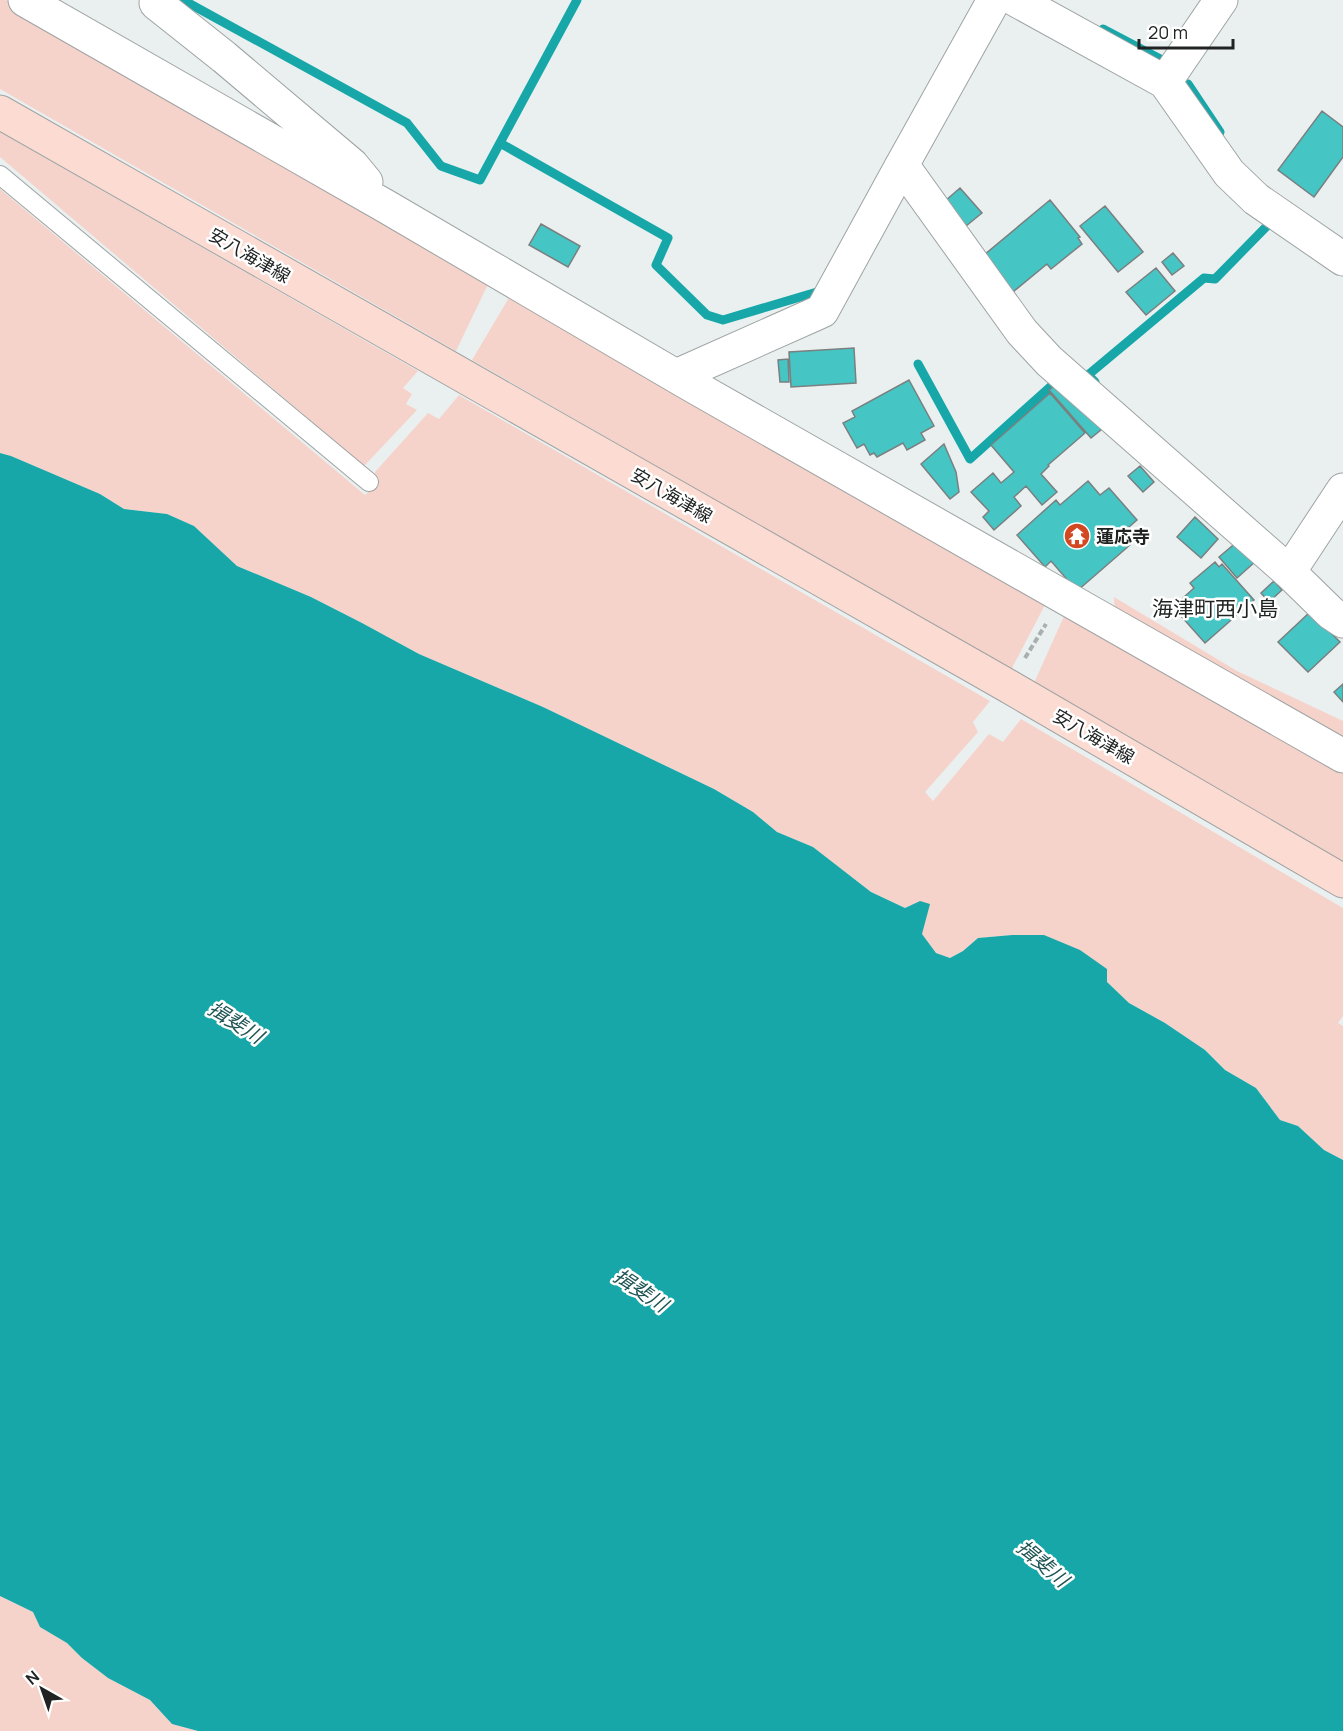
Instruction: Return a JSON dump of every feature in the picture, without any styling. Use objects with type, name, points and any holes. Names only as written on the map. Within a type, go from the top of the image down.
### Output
[{"type":"main road","name":"安八海津線","points":[[0,112],[1008,686],[1343,881]]},
{"type":"street","points":[[25,0],[387,207],[676,376],[1343,756]]},
{"type":"street","points":[[157,0],[156,3],[352,165],[387,207]]},
{"type":"street","points":[[676,376],[822,311],[994,0]]},
{"type":"street","points":[[1016,0],[1165,82],[1229,173],[1256,198],[1343,259]]},
{"type":"street","points":[[1165,82],[1221,0]]},
{"type":"street","points":[[902,165],[1022,332],[1049,361],[1289,572],[1331,613],[1343,621]]},
{"type":"street","points":[[1289,572],[1343,490]]},
{"type":"lane","points":[[0,175],[369,482]]},
{"type":"path","points":[[1008,686],[1062,597]]},
{"type":"shaded area","points":[[0,0],[6,0],[491,278],[456,351],[0,89]]},
{"type":"shaded area","points":[[0,132],[418,371],[403,388],[412,394],[406,404],[417,410],[364,466],[0,157]]},
{"type":"shaded area","points":[[0,189],[365,495],[377,483],[375,472],[428,413],[439,419],[459,395],[990,701],[973,722],[978,732],[925,792],[933,801],[989,734],[1003,742],[1021,719],[1343,908],[1343,1016],[1338,1023],[1343,1026],[1343,1160],[1324,1150],[1298,1126],[1280,1120],[1256,1088],[1225,1070],[1205,1050],[1165,1023],[1129,1003],[1107,982],[1044,935],[978,938],[963,951],[950,958],[936,953],[922,934],[920,901],[905,908],[871,892],[813,847],[777,832],[753,812],[714,789],[543,707],[419,654],[311,597],[237,566],[194,526],[167,514],[124,509],[100,494],[0,453]]},
{"type":"shaded area","points":[[513,291],[1046,603],[1011,670],[472,360]]},
{"type":"shaded area","points":[[1114,597],[1237,671],[1343,721],[1343,743],[1115,619]]},
{"type":"shaded area","points":[[1065,614],[1343,769],[1343,862],[1034,683]]},
{"type":"shaded area","points":[[0,1596],[33,1612],[41,1627],[67,1643],[108,1678],[150,1700],[172,1724],[198,1731],[0,1731]]},
{"type":"water","name":"揖斐川","points":[[0,453],[100,494],[124,509],[167,514],[194,526],[237,566],[311,597],[419,654],[543,707],[714,789],[753,812],[777,832],[813,847],[871,892],[905,908],[920,901],[930,904],[922,934],[936,953],[950,958],[963,951],[978,938],[1012,935],[1044,935],[1080,950],[1107,969],[1107,982],[1129,1003],[1165,1023],[1205,1050],[1225,1070],[1256,1088],[1280,1120],[1298,1126],[1324,1150],[1343,1160],[1343,1731],[198,1731],[172,1724],[150,1700],[108,1678],[67,1643],[40,1627],[33,1612],[0,1596]]},
{"type":"building","points":[[1322,111],[1343,127],[1343,157],[1314,197],[1278,170]]},
{"type":"building","points":[[960,188],[982,213],[966,226],[945,201]]},
{"type":"building","points":[[1050,200],[1080,237],[1078,238],[1082,244],[1051,269],[1047,264],[1008,296],[978,260]]},
{"type":"building","points":[[1105,206],[1143,252],[1118,272],[1080,226]]},
{"type":"building","points":[[541,224],[580,246],[568,267],[529,245]]},
{"type":"building","points":[[1173,253],[1184,266],[1172,275],[1162,262]]},
{"type":"building","points":[[1156,268],[1175,291],[1146,315],[1126,292]]},
{"type":"building","points":[[854,348],[856,383],[791,387],[789,352]]},
{"type":"building","points":[[788,359],[789,382],[780,382],[778,360]]},
{"type":"building","points":[[909,380],[934,426],[921,433],[925,440],[907,450],[903,443],[877,457],[874,453],[870,455],[864,444],[857,448],[843,423],[855,417],[852,411]]},
{"type":"building","points":[[1060,381],[1107,425],[1091,438],[1049,390]]},
{"type":"building","points":[[1050,393],[1085,433],[1048,465],[1041,474],[1057,492],[1042,505],[1026,486],[1014,497],[1021,506],[994,530],[983,517],[989,511],[971,492],[993,473],[1001,483],[1014,472],[991,445]]},
{"type":"building","points":[[944,444],[956,472],[959,492],[950,499],[921,464]]},
{"type":"building","points":[[1140,466],[1154,482],[1143,492],[1128,476]]},
{"type":"building","name":"蓮応寺","points":[[1088,481],[1100,495],[1109,488],[1137,520],[1129,527],[1138,538],[1077,591],[1051,561],[1045,567],[1017,535],[1056,500],[1060,505]]},
{"type":"building","points":[[1195,517],[1218,539],[1201,558],[1177,537]]},
{"type":"building","points":[[1238,541],[1256,561],[1237,578],[1219,557]]},
{"type":"building","points":[[1215,562],[1219,567],[1222,564],[1254,600],[1205,643],[1173,607],[1194,588],[1190,583]]},
{"type":"building","points":[[1274,581],[1282,590],[1269,602],[1261,593]]},
{"type":"building","points":[[1310,612],[1340,642],[1308,672],[1278,642]]},
{"type":"building","points":[[1343,684],[1343,702],[1334,692]]},
{"type":"waterway","points":[[183,0],[407,123],[441,166],[480,180],[577,0]]},
{"type":"waterway","points":[[1103,29],[1166,62],[1169,57]]},
{"type":"waterway","points":[[1188,84],[1220,132]]},
{"type":"waterway","points":[[500,143],[668,238],[656,265],[707,315],[723,320],[817,292]]},
{"type":"waterway","points":[[1095,382],[1088,375],[1204,278],[1215,279],[1269,224]]},
{"type":"waterway","points":[[918,364],[970,459],[1059,379]]},
{"type":"place","name":"蓮応寺","points":[[1077,536]]},
{"type":"district","name":"海津町西小島","points":[[1215,608]]}]
